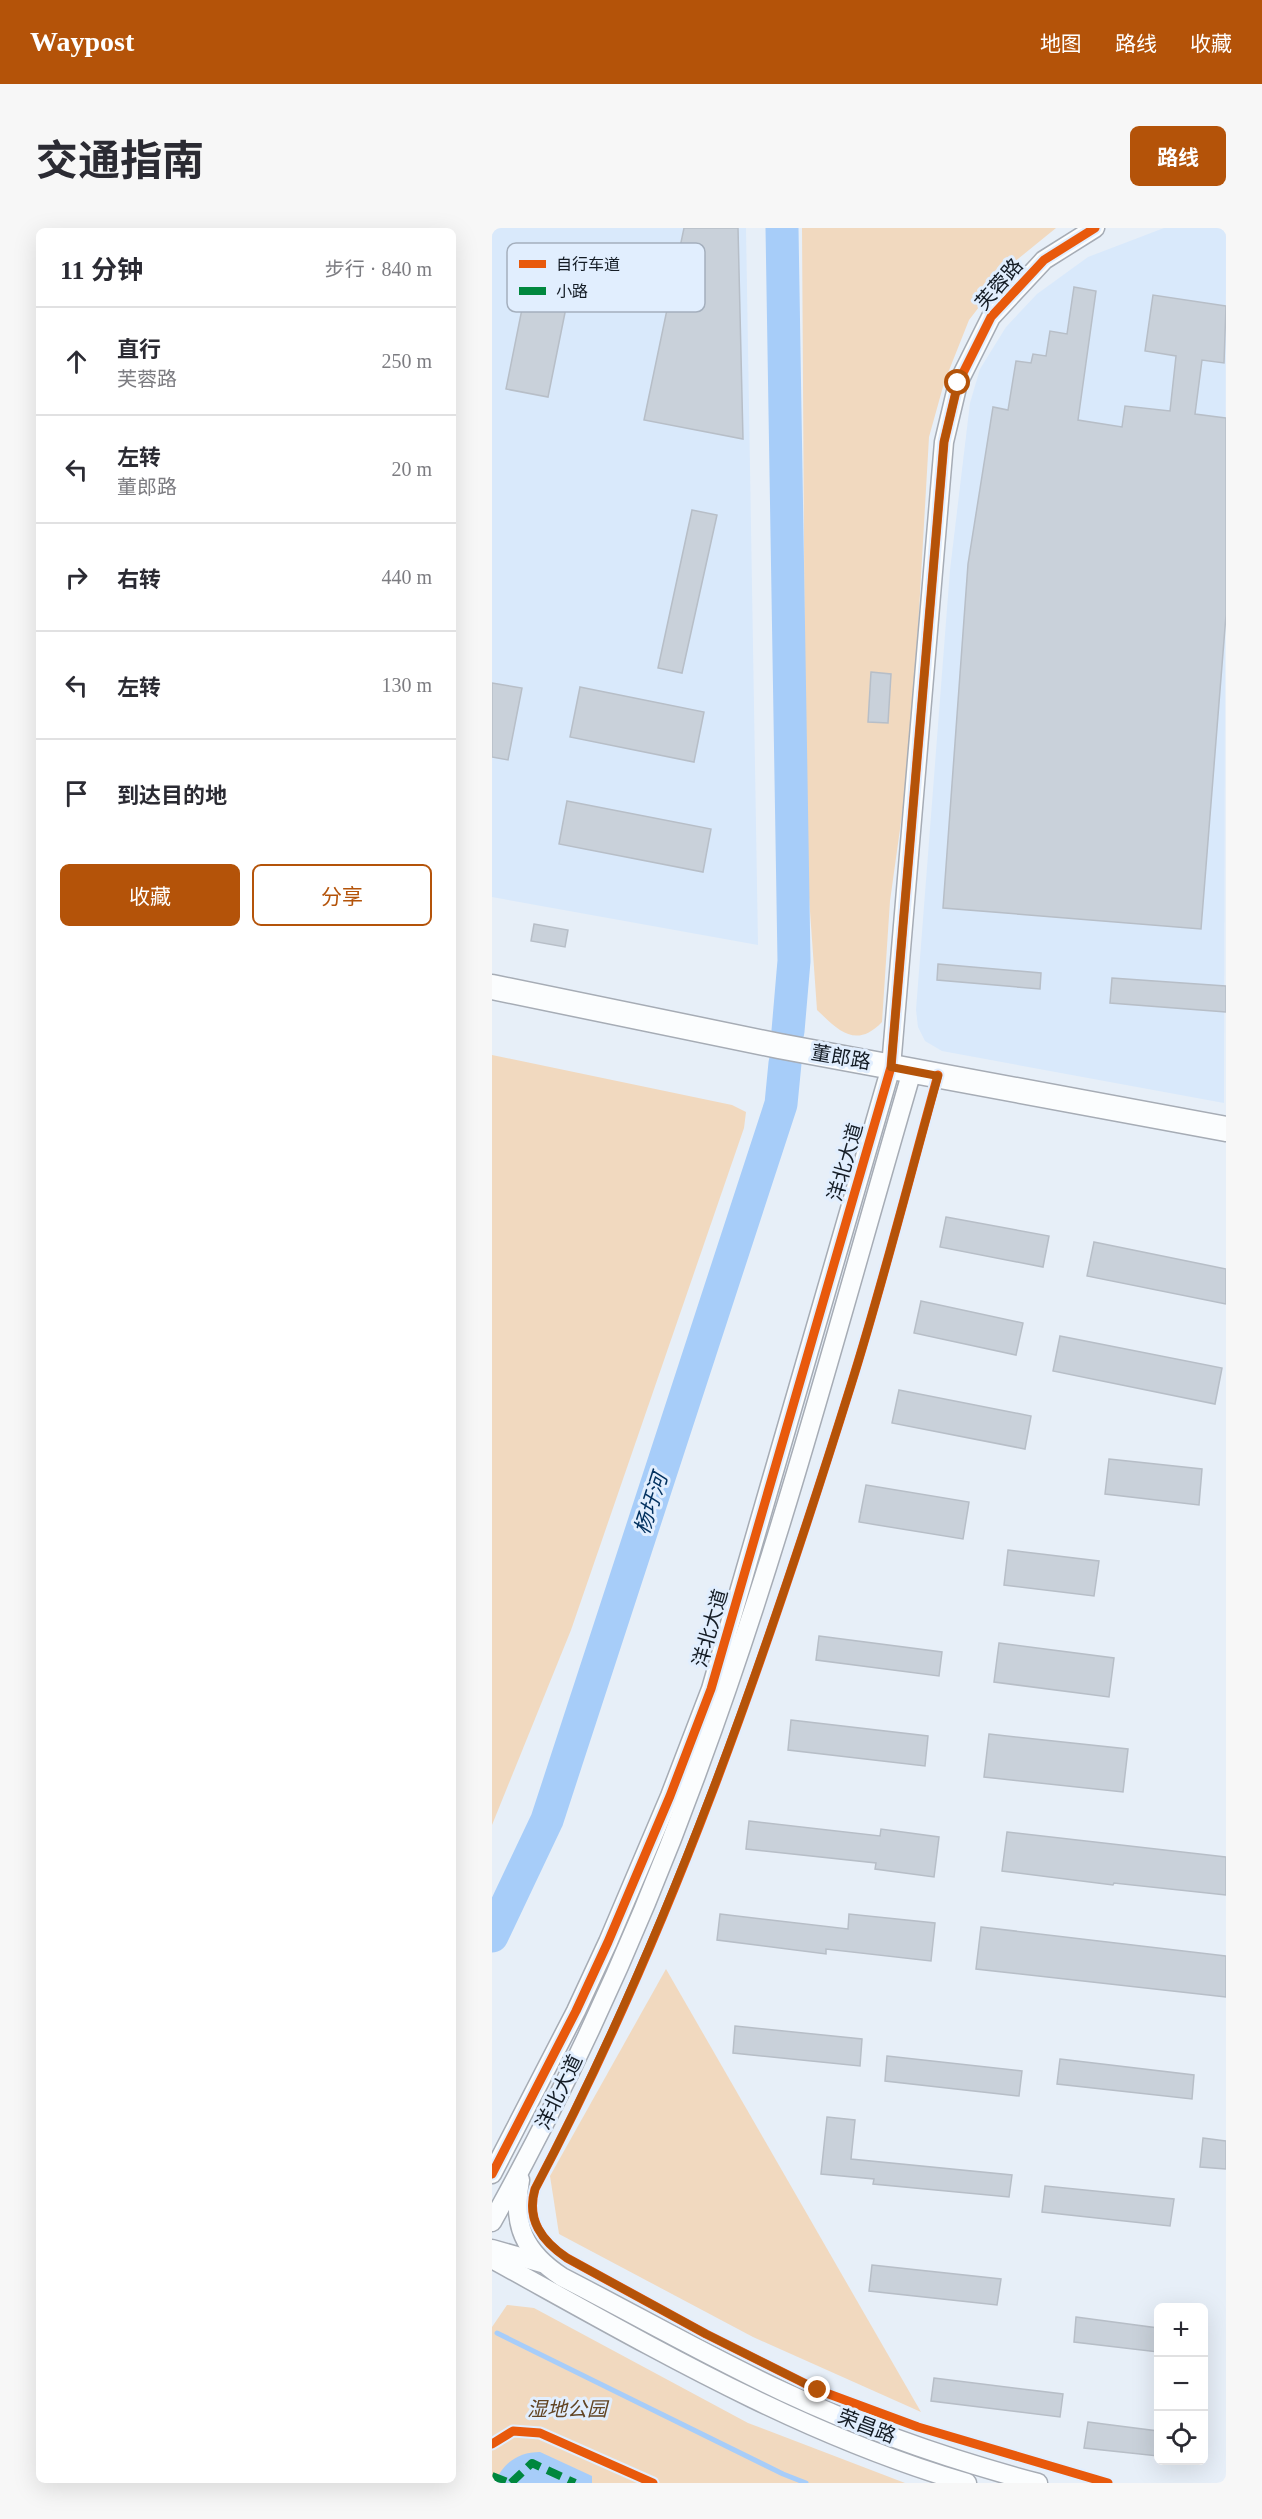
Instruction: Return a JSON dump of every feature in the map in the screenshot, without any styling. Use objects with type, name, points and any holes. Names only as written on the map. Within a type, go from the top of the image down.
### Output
[{"type":"main road","name":"董郎路","points":[[492,987],[902,1069],[1226,1129]]},
{"type":"street","name":"芙蓉路","points":[[902,1069],[944,442],[958,383],[991,317],[1044,260],[1095,228]]},
{"type":"street","name":"洋北大道","points":[[492,2222],[522,2167],[605,1999],[700,1766],[770,1554],[902,1069]]},
{"type":"street","name":"洋北大道","points":[[492,2174],[576,2012],[608,1942],[670,1796],[711,1689],[902,1069]]},
{"type":"street","name":"荣昌路","points":[[522,2167],[516,2203],[519,2225],[542,2263],[562,2277],[784,2392],[916,2445],[1038,2483]]},
{"type":"street","points":[[492,2250],[542,2263]]},
{"type":"street","name":"荣昌路","points":[[492,2259],[763,2404],[824,2432],[967,2483]]},
{"type":"shaded area","points":[[492,228],[746,228],[758,945],[492,897]]},
{"type":"shaded area","points":[[1164,228],[1226,228],[1224,1103],[942,1051],[925,1041],[918,1027],[916,1010],[950,570],[970,403],[980,369],[1006,327],[1037,294],[1088,257]]},
{"type":"green space","points":[[802,228],[1056,228],[1013,263],[969,320],[944,383],[929,437],[911,750],[890,901],[882,1022],[873,1030],[856,1036],[840,1030],[817,1010],[806,855]]},
{"type":"green space","points":[[492,1055],[732,1105],[746,1112],[744,1128],[571,1630],[492,1825]]},
{"type":"green space","points":[[666,1969],[921,2412],[753,2337],[559,2234],[550,2176]]},
{"type":"green space","name":"湿地公园","points":[[507,2305],[534,2308],[748,2423],[905,2483],[492,2483],[492,2327]]},
{"type":"water","points":[[540,2452],[592,2476],[592,2483],[495,2483],[502,2470],[512,2460],[525,2454]]},
{"type":"building","points":[[684,228],[738,228],[743,439],[644,420],[666,312],[705,312],[705,243],[681,243]]},
{"type":"building","points":[[1074,287],[1096,291],[1078,420],[1122,427],[1125,406],[1170,411],[1176,356],[1145,351],[1153,295],[1226,306],[1224,363],[1202,360],[1195,414],[1226,418],[1226,615],[1201,929],[943,908],[968,564],[993,407],[1008,410],[1016,361],[1031,363],[1033,354],[1046,356],[1050,331],[1067,334]]},
{"type":"building","points":[[521,312],[565,312],[548,397],[506,389]]},
{"type":"building","points":[[692,510],[717,515],[682,673],[658,668]]},
{"type":"building","points":[[871,672],[891,674],[888,723],[868,722]]},
{"type":"building","points":[[492,683],[522,688],[508,760],[492,757]]},
{"type":"building","points":[[580,687],[704,712],[694,762],[570,737]]},
{"type":"building","points":[[567,801],[711,829],[703,872],[559,844]]},
{"type":"building","points":[[534,924],[568,930],[565,947],[531,941]]},
{"type":"building","points":[[938,964],[1041,973],[1040,989],[937,980]]},
{"type":"building","points":[[1112,978],[1226,986],[1226,1012],[1110,1003]]},
{"type":"building","points":[[946,1217],[1049,1236],[1043,1267],[940,1247]]},
{"type":"building","points":[[1094,1242],[1226,1269],[1226,1304],[1087,1276]]},
{"type":"building","points":[[921,1301],[1023,1323],[1016,1355],[914,1333]]},
{"type":"building","points":[[1060,1336],[1222,1368],[1215,1404],[1053,1371]]},
{"type":"building","points":[[899,1390],[1031,1416],[1025,1449],[892,1423]]},
{"type":"building","points":[[1109,1459],[1202,1469],[1199,1505],[1105,1494]]},
{"type":"building","points":[[866,1485],[969,1502],[963,1539],[859,1522]]},
{"type":"building","points":[[1008,1550],[1099,1561],[1094,1596],[1004,1585]]},
{"type":"building","points":[[819,1636],[942,1652],[939,1676],[816,1660]]},
{"type":"building","points":[[999,1643],[1114,1658],[1109,1697],[994,1682]]},
{"type":"building","points":[[791,1720],[928,1736],[925,1766],[788,1750]]},
{"type":"building","points":[[989,1734],[1128,1749],[1123,1792],[984,1777]]},
{"type":"building","points":[[749,1821],[880,1836],[881,1829],[939,1837],[934,1877],[875,1869],[876,1863],[746,1849]]},
{"type":"building","points":[[1007,1832],[1226,1857],[1226,1895],[1114,1883],[1113,1885],[1002,1871]]},
{"type":"building","points":[[720,1914],[848,1929],[849,1914],[935,1923],[931,1961],[826,1949],[826,1954],[717,1940]]},
{"type":"building","points":[[981,1927],[1226,1956],[1226,1997],[976,1969]]},
{"type":"building","points":[[735,2026],[862,2039],[860,2066],[733,2053]]},
{"type":"building","points":[[887,2056],[1022,2071],[1019,2096],[885,2081]]},
{"type":"building","points":[[1060,2059],[1194,2075],[1192,2099],[1057,2084]]},
{"type":"building","points":[[827,2117],[855,2120],[851,2159],[1012,2175],[1009,2197],[873,2184],[874,2179],[821,2174]]},
{"type":"building","points":[[1203,2138],[1226,2141],[1226,2169],[1200,2167]]},
{"type":"building","points":[[1045,2186],[1174,2199],[1170,2226],[1042,2212]]},
{"type":"building","points":[[872,2265],[1001,2279],[997,2305],[869,2291]]},
{"type":"building","points":[[1076,2317],[1154,2327],[1154,2352],[1074,2342]]},
{"type":"building","points":[[934,2378],[1063,2394],[1060,2417],[931,2401]]},
{"type":"building","points":[[1088,2422],[1154,2430],[1154,2456],[1084,2448]]},
{"type":"waterway","points":[[782,228],[794,961],[788,1031]]},
{"type":"waterway","name":"杨圩河","points":[[492,1936],[547,1820],[781,1104],[785,1063]]},
{"type":"waterway","points":[[497,2333],[783,2474],[806,2483]]},
{"type":"marked path","points":[[511,2483],[532,2463],[575,2483]]},
{"type":"marked path","points":[[492,2476],[510,2483]]},
{"type":"cycle path","points":[[492,2174],[576,2011],[608,1942],[670,1796],[711,1689],[891,1067],[944,442],[958,383],[991,317],[1044,260],[1095,228]]},
{"type":"cycle path","points":[[938,1075],[851,1385],[749,1693],[672,1895],[584,2093],[535,2189],[533,2210],[538,2229],[550,2244],[567,2258],[706,2334],[818,2390],[918,2427],[1108,2483]]},
{"type":"cycle path","points":[[492,2444],[513,2431],[540,2433],[653,2483]]},
{"type":"route","points":[[818,2390],[706,2334],[567,2258],[552,2247],[536,2227],[531,2205],[535,2189],[633,1991],[736,1729],[851,1384],[938,1076],[891,1067],[944,442],[958,383]]}]
